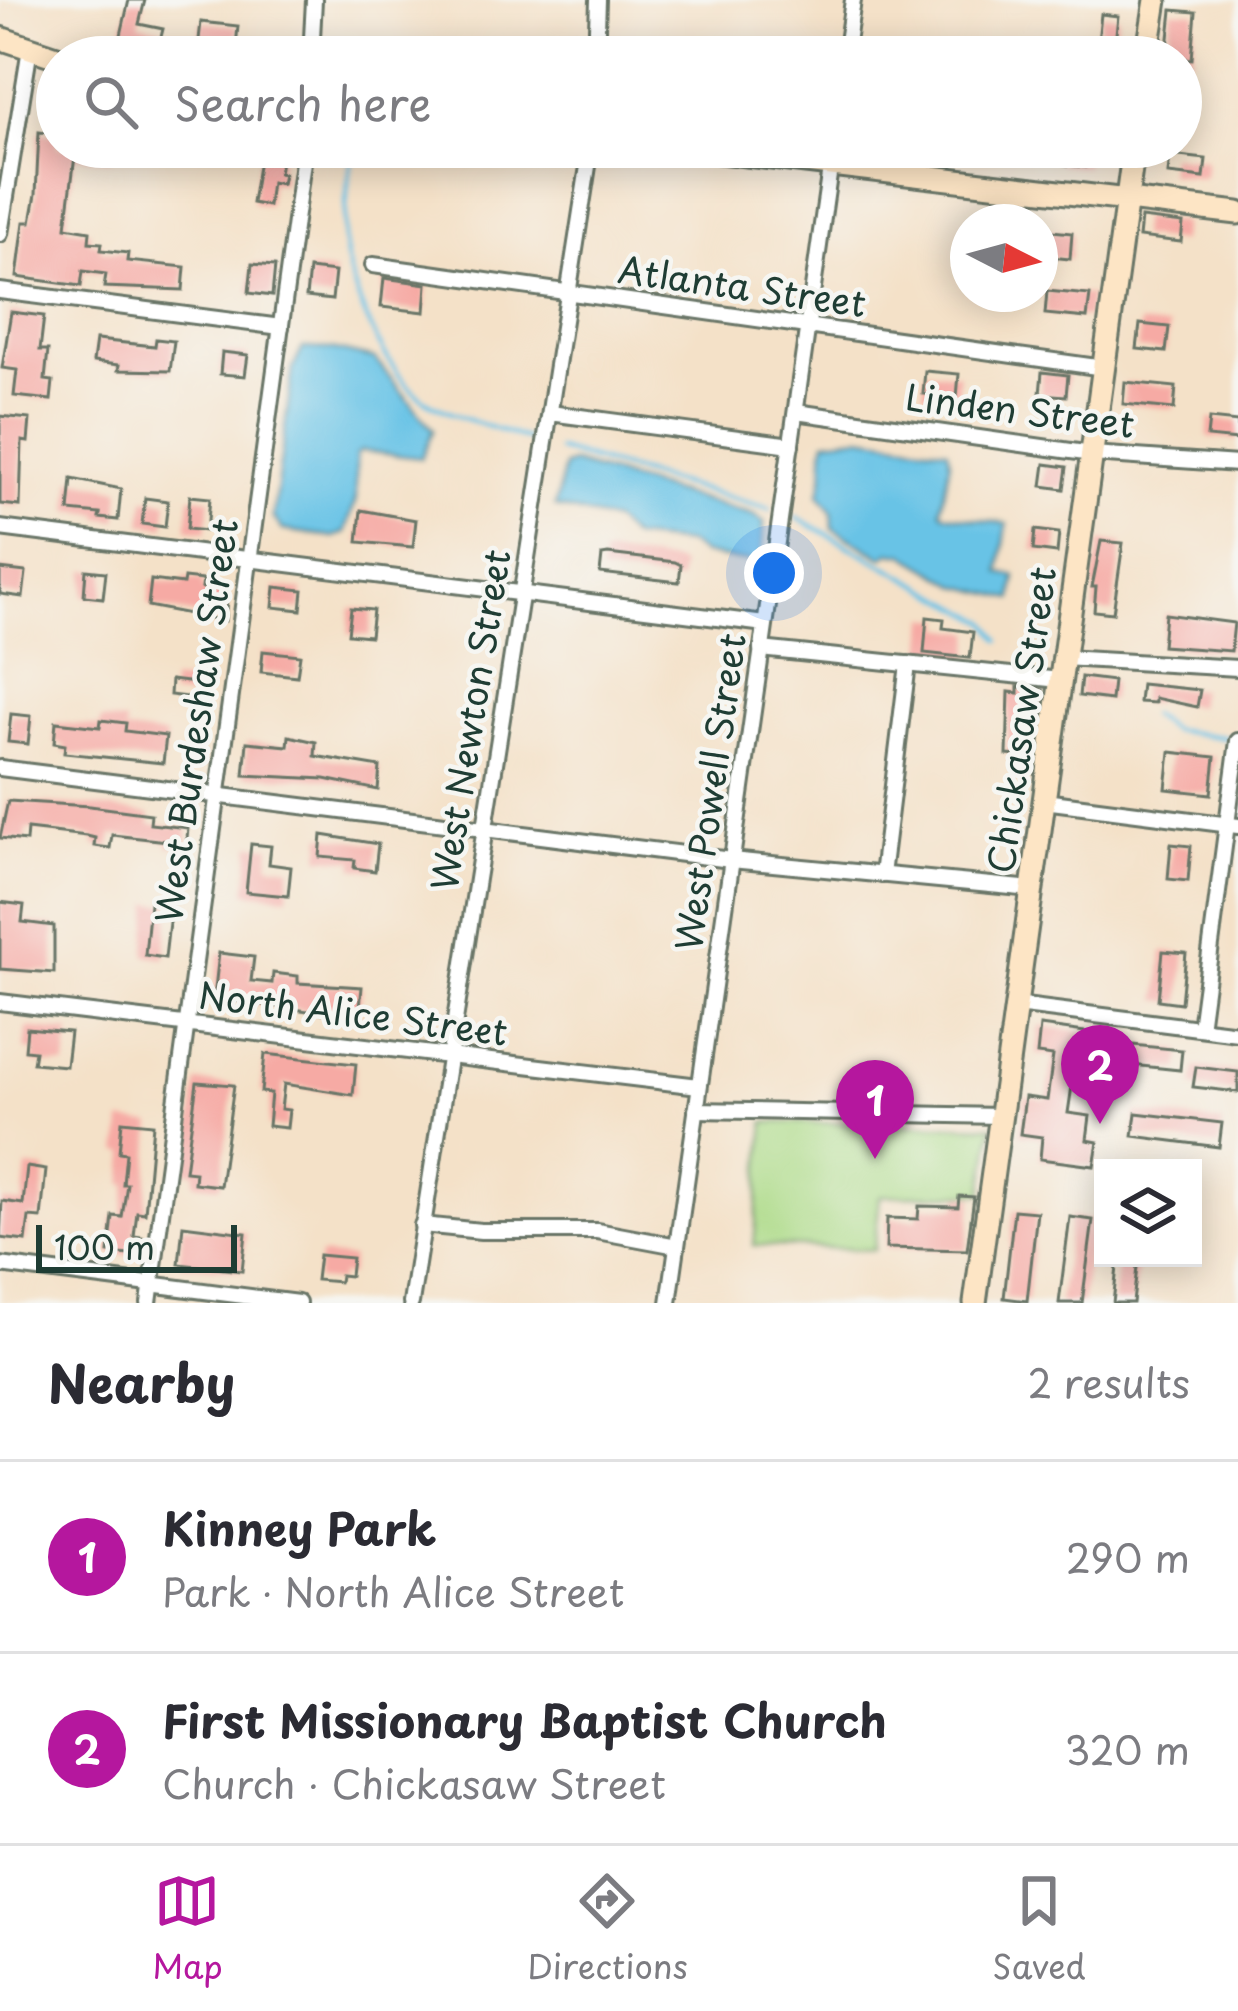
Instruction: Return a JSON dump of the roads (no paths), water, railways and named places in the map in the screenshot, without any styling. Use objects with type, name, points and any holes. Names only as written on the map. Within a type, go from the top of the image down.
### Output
[{"type":"street","points":[[312,36],[314,0]]},
{"type":"street","points":[[597,36],[598,0]]},
{"type":"street","points":[[848,36],[853,0]]},
{"type":"street","points":[[1151,36],[1156,0]]},
{"type":"street","points":[[0,38],[36,50]]},
{"type":"street","points":[[0,233],[30,48]]},
{"type":"street","name":"West Burdeshaw Street","points":[[149,1303],[302,168]]},
{"type":"street","name":"West Newton Street","points":[[411,1303],[588,168]]},
{"type":"street","name":"West Powell Street","points":[[669,1303],[830,168]]},
{"type":"street","points":[[911,168],[1238,213]]},
{"type":"street","name":"Chickasaw Street","points":[[975,1303],[1131,168]]},
{"type":"street","name":"Atlanta Street","points":[[373,265],[1104,368]]},
{"type":"street","points":[[0,291],[281,327]]},
{"type":"street","points":[[550,412],[791,445]]},
{"type":"street","name":"Linden Street","points":[[796,412],[1092,454],[1238,464]]},
{"type":"street","points":[[0,528],[765,624]]},
{"type":"street","points":[[761,650],[908,664],[1238,668]]},
{"type":"street","points":[[882,875],[908,664]]},
{"type":"street","points":[[1200,1028],[1233,825],[1238,741]]},
{"type":"street","points":[[0,768],[731,860],[1032,889]]},
{"type":"street","points":[[1043,801],[1233,825]]},
{"type":"street","name":"North Alice Street","points":[[0,1002],[699,1086]]},
{"type":"street","points":[[1016,1005],[1238,1033]]},
{"type":"street","points":[[696,1110],[1000,1116]]},
{"type":"street","points":[[422,1225],[481,1232],[597,1231],[677,1246]]},
{"type":"street","points":[[0,1265],[298,1303]]},
{"type":"water","points":[[303,348],[375,359],[433,430],[421,458],[361,451],[356,455],[356,499],[345,533],[333,537],[283,530],[273,517],[293,368]]},
{"type":"water","points":[[860,436],[948,449],[941,510],[1007,524],[1000,573],[1016,576],[1013,599],[959,586],[904,554],[890,552],[883,557],[833,528],[832,511],[819,494],[826,440]]},
{"type":"water","points":[[572,463],[753,515],[764,522],[762,556],[739,561],[703,554],[689,544],[632,538],[613,521],[555,507],[564,466]]},
{"type":"waterway","points":[[351,168],[344,240],[347,259],[361,305],[384,353],[413,391],[428,402],[533,442]]},
{"type":"waterway","points":[[558,450],[770,509]]},
{"type":"waterway","points":[[796,517],[988,622],[1000,640]]},
{"type":"waterway","points":[[1150,715],[1172,730],[1228,738]]},
{"type":"place","name":"First Missionary Baptist Church","points":[[1100,1124]]},
{"type":"place","name":"Kinney Park","points":[[875,1159]]}]
